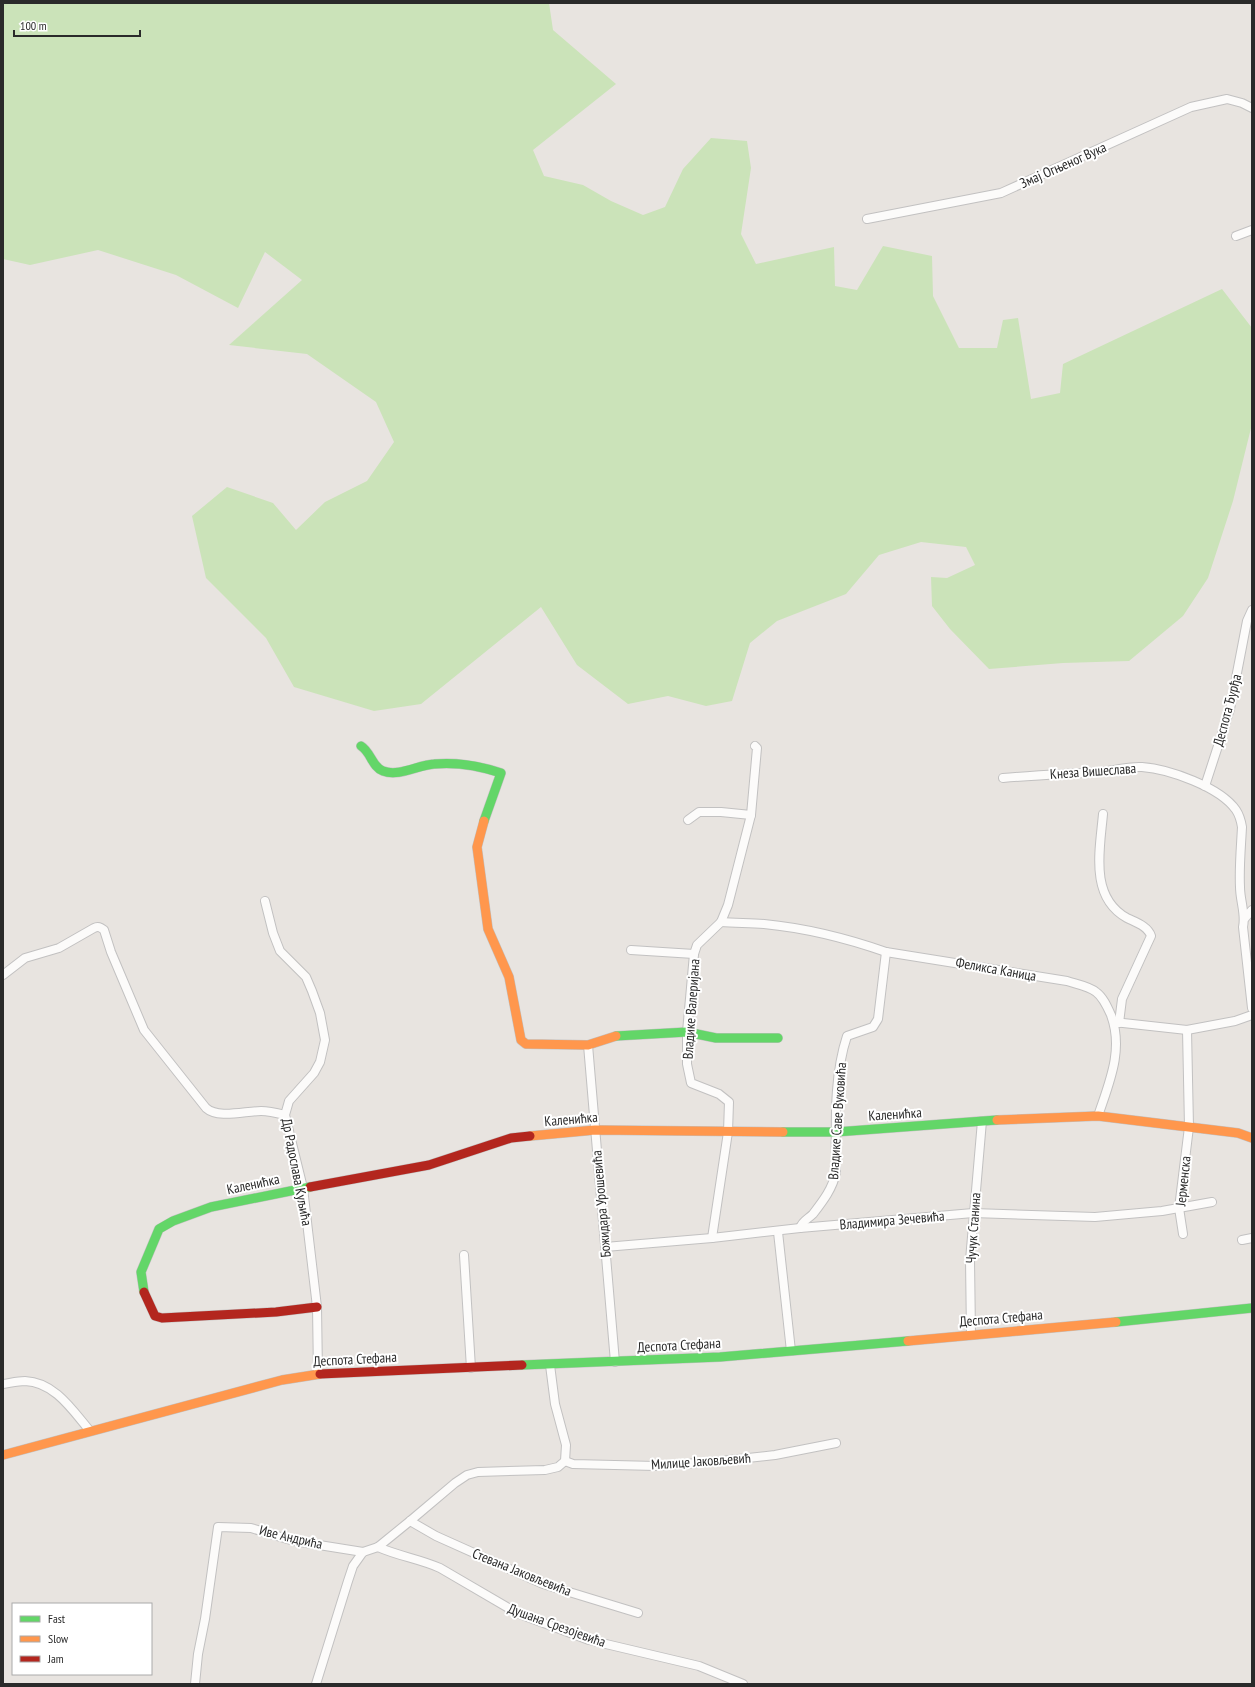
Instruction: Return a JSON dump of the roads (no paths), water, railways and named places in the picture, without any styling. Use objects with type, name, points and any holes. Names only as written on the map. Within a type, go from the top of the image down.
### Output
[{"type":"street","name":"Змај Огњеног Вука","points":[[867,219],[1001,193],[1191,107],[1227,99],[1242,103],[1252,108]]},
{"type":"street","points":[[1236,236],[1252,230]]},
{"type":"street","name":"Деспота Ђурђа","points":[[1205,786],[1224,732],[1230,709],[1247,621],[1252,610]]},
{"type":"street","points":[[361,746],[366,749],[377,769],[383,772],[398,772],[434,764],[474,767],[501,773],[485,818],[477,847],[488,929],[509,977],[521,1040],[526,1044],[588,1045],[614,1036],[687,1032],[716,1038],[778,1038]]},
{"type":"street","name":"Владике Валеријана","points":[[712,1238],[728,1132],[730,1102],[719,1094],[691,1083],[686,1064],[687,1032],[694,954],[697,944],[721,922],[728,905],[751,815],[755,746]]},
{"type":"street","name":"Кнеза Вишеслава","points":[[1003,778],[1101,772],[1141,767],[1188,778],[1220,795],[1236,810],[1242,827],[1240,888],[1245,918],[1243,927],[1252,1008]]},
{"type":"street","points":[[688,820],[699,812],[721,812],[751,815]]},
{"type":"street","points":[[1098,1116],[1115,1062],[1117,1045],[1116,1022],[1122,999],[1151,936],[1148,930],[1124,917],[1114,909],[1105,896],[1100,875],[1099,862],[1103,814]]},
{"type":"street","name":"Др Радослава Куљића","points":[[265,901],[273,933],[280,951],[306,977],[320,1013],[325,1040],[320,1062],[314,1073],[289,1101],[285,1115],[303,1188],[317,1306],[318,1374]]},
{"type":"street","points":[[1245,918],[1252,910]]},
{"type":"street","name":"Феликса Каница","points":[[721,922],[764,924],[820,932],[860,942],[886,952],[1067,981],[1095,990],[1102,998],[1116,1022]]},
{"type":"street","points":[[3,975],[25,958],[59,948],[94,928],[101,928],[104,930],[111,952],[144,1030],[209,1112],[226,1114],[268,1111],[285,1115]]},
{"type":"street","points":[[631,950],[694,954]]},
{"type":"street","name":"Владике Саве Вуковића","points":[[800,1228],[801,1225],[812,1215],[832,1187],[834,1181],[836,1172],[838,1081],[842,1050],[848,1036],[873,1027],[878,1019],[886,952]]},
{"type":"street","points":[[1116,1022],[1187,1030],[1235,1021],[1252,1015]]},
{"type":"street","name":"Јерменска","points":[[1183,1234],[1179,1208],[1189,1127],[1187,1030]]},
{"type":"street","name":"Божидара Урошевића","points":[[588,1045],[615,1362]]},
{"type":"street","name":"Каленићка","points":[[317,1306],[276,1312],[162,1318],[155,1316],[151,1310],[144,1293],[141,1272],[160,1229],[173,1221],[210,1207],[429,1165],[511,1138],[595,1130],[836,1132],[982,1121],[1098,1116],[1238,1133],[1252,1138]]},
{"type":"street","name":"Чучук Станина","points":[[971,1335],[970,1260],[982,1121]]},
{"type":"street","name":"Владимира Зечевића","points":[[605,1247],[973,1213],[1095,1217],[1179,1208],[1212,1202]]},
{"type":"street","points":[[778,1232],[791,1351]]},
{"type":"street","points":[[1242,1240],[1252,1238]]},
{"type":"street","points":[[464,1255],[471,1368]]},
{"type":"street","name":"Деспота Стефана","points":[[3,1455],[282,1380],[318,1374],[699,1358],[971,1335],[1252,1308]]},
{"type":"street","points":[[316,1684],[348,1581],[354,1566],[363,1552],[378,1547],[455,1482],[467,1475],[478,1472],[545,1470],[558,1467],[566,1461],[566,1445],[555,1404],[550,1365]]},
{"type":"street","points":[[3,1384],[25,1381],[44,1386],[56,1392],[90,1431]]},
{"type":"street","name":"Милице Јаковљевић","points":[[566,1461],[573,1464],[656,1466],[774,1455],[836,1443]]},
{"type":"street","name":"Стевана Јаковљевића","points":[[410,1521],[436,1536],[543,1584],[638,1613]]},
{"type":"street","name":"Иве Андрића","points":[[195,1684],[198,1654],[206,1619],[218,1527],[251,1528],[294,1541],[363,1552]]},
{"type":"street","name":"Душана Срезојевића","points":[[378,1547],[406,1558],[427,1562],[440,1568],[517,1613],[589,1640],[698,1666],[743,1684]]}]
